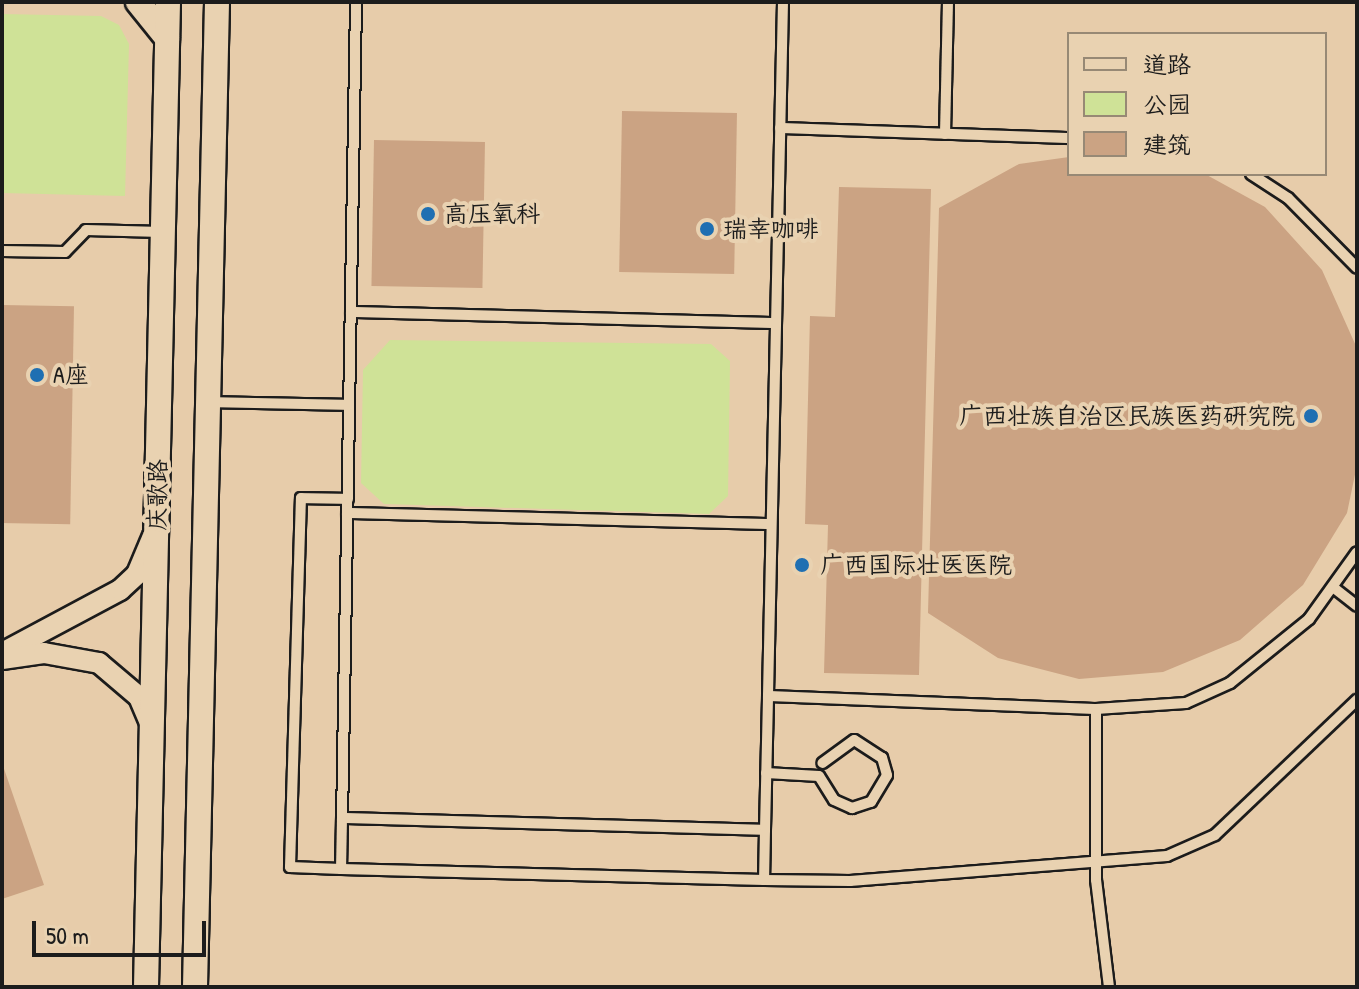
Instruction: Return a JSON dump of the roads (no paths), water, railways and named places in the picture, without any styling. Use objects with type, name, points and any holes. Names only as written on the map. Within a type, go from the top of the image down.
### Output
[{"type":"street","points":[[138,2],[167,38]]},
{"type":"street","name":"庆歌路","points":[[146,987],[168,2]]},
{"type":"street","name":"庆歌路","points":[[195,987],[217,2]]},
{"type":"street","points":[[2,656],[120,590],[137,574],[157,524]]},
{"type":"street","points":[[2,656],[44,653],[99,663],[139,697],[152,727]]},
{"type":"lane","points":[[341,869],[356,2]]},
{"type":"lane","points":[[764,880],[783,2]]},
{"type":"lane","points":[[945,134],[948,2]]},
{"type":"lane","points":[[780,128],[1067,138]]},
{"type":"lane","points":[[1254,176],[1288,198],[1357,268]]},
{"type":"lane","points":[[2,251],[65,252],[86,230],[163,232]]},
{"type":"lane","points":[[351,312],[776,323]]},
{"type":"lane","points":[[208,402],[349,405]]},
{"type":"lane","points":[[348,499],[301,498],[290,867],[850,881],[1194,850],[1357,700]]},
{"type":"lane","points":[[347,513],[771,524]]},
{"type":"lane","points":[[768,696],[1096,709],[1186,703],[1230,683],[1334,588],[1357,552]]},
{"type":"lane","points":[[1334,588],[1357,606]]},
{"type":"lane","points":[[1096,709],[1096,857],[1109,987]]},
{"type":"lane","points":[[766,773],[819,776],[834,800],[852,808],[871,802],[887,775],[882,758],[854,740],[822,763]]},
{"type":"lane","points":[[342,818],[765,830]]},
{"type":"place","name":"高压氧科","points":[[428,214]]},
{"type":"place","name":"瑞幸咖啡","points":[[707,229]]},
{"type":"place","name":"A座","points":[[37,375]]},
{"type":"place","name":"广西壮族自治区民族医药研究院","points":[[1311,416]]},
{"type":"place","name":"广西国际壮医医院","points":[[802,565]]}]
